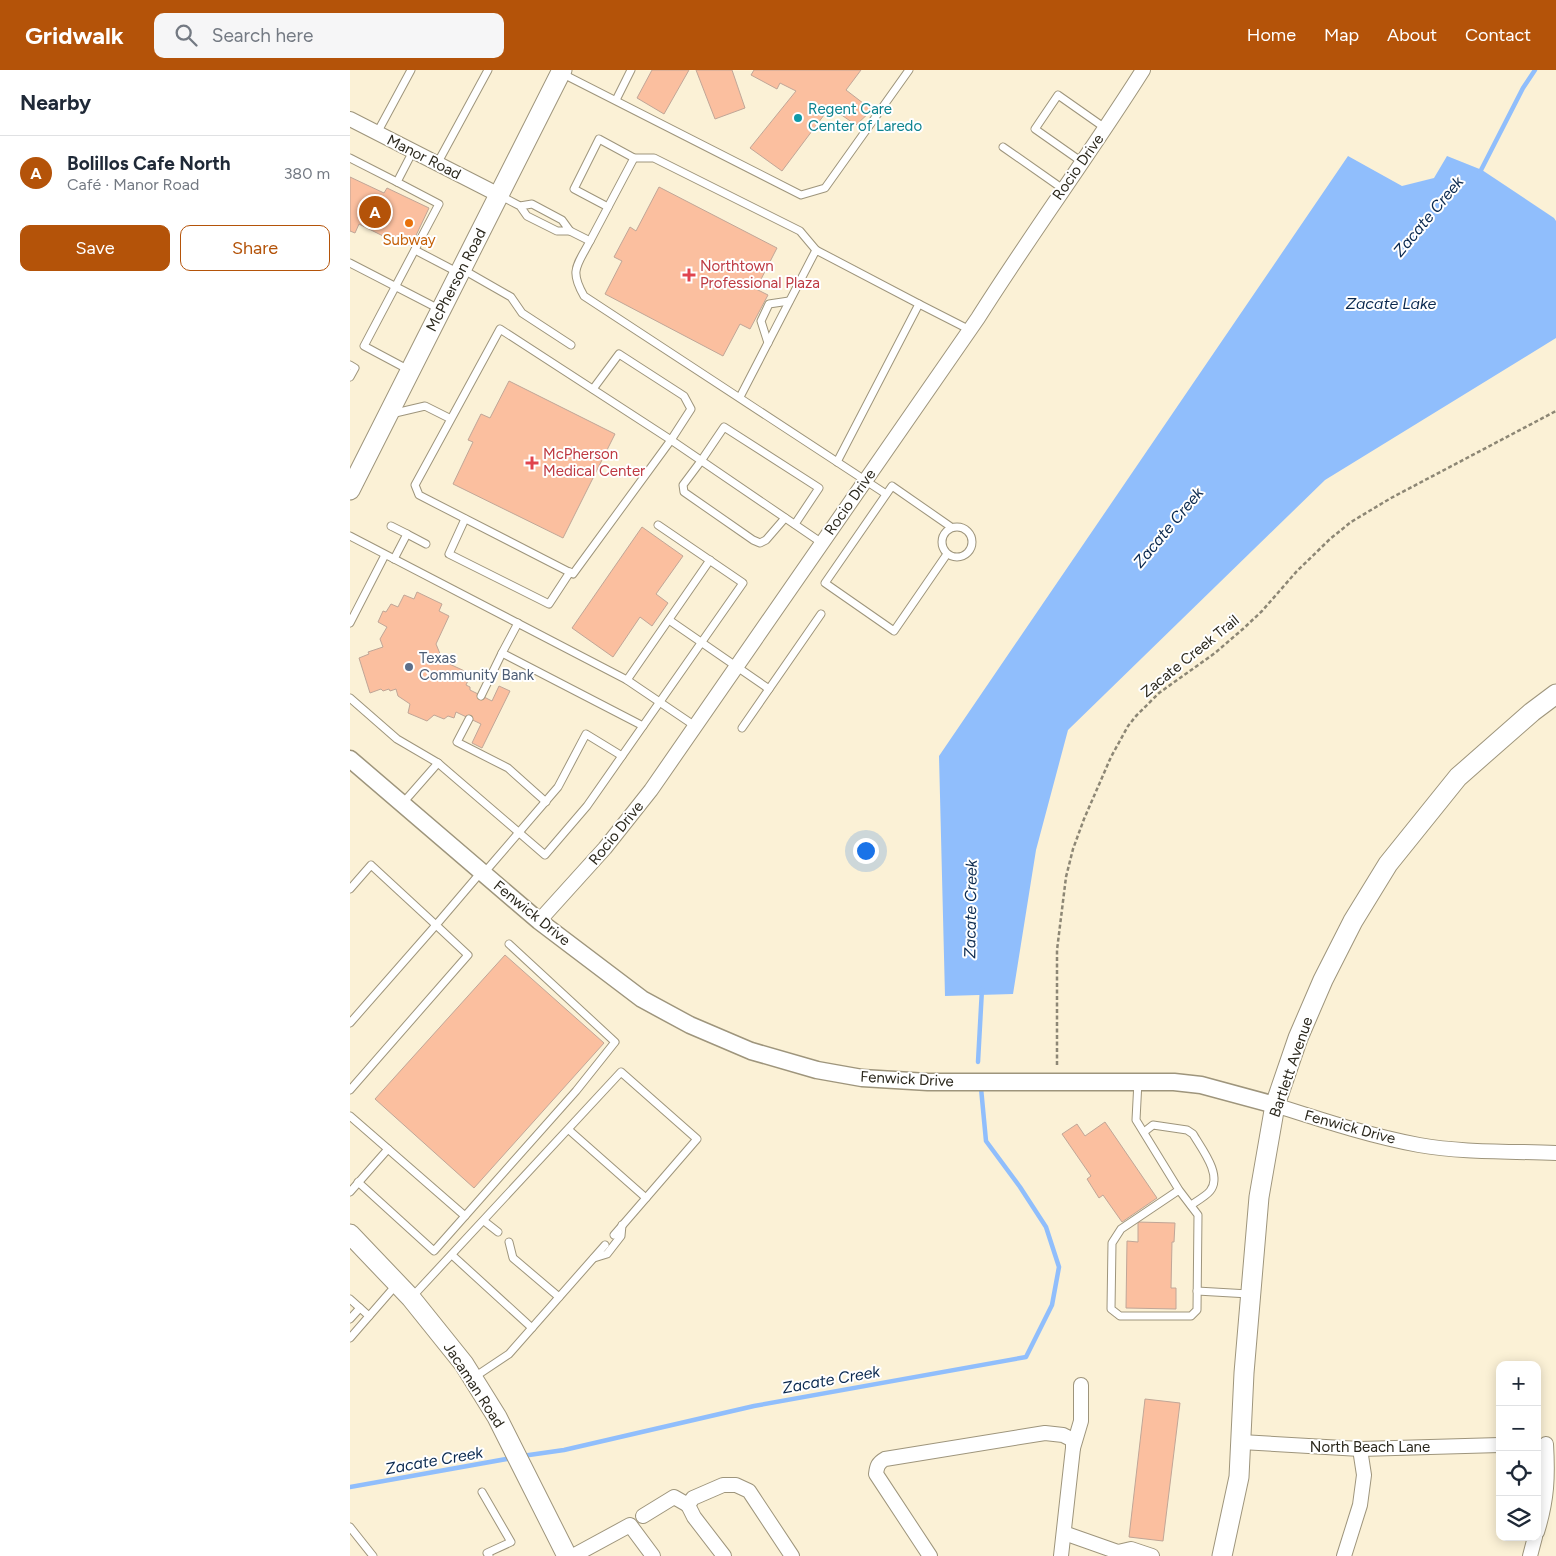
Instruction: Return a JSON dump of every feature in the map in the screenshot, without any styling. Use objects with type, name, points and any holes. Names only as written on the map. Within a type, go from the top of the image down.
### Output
[{"type":"main road","name":"McPherson Road","points":[[350,490],[559,73]]},
{"type":"main road","name":"Bartlett Avenue","points":[[1222,1556],[1239,1477],[1259,1197],[1275,1106],[1298,1038],[1323,980],[1353,921],[1388,864],[1458,777],[1532,712],[1556,694]]},
{"type":"main road","name":"Jacaman Road","points":[[350,1234],[412,1298],[464,1364],[497,1417],[567,1556]]},
{"type":"street","name":"Rocio Drive","points":[[539,921],[605,848],[651,790],[970,330],[1142,70]]},
{"type":"street","name":"Manor Road","points":[[350,119],[499,195]]},
{"type":"street","name":"Fenwick Drive","points":[[350,758],[539,921],[642,999],[690,1025],[751,1051],[817,1070],[862,1078],[928,1082],[1138,1080],[1202,1085],[1419,1145],[1456,1150],[1556,1153]]},
{"type":"street","points":[[1073,1448],[1080,1421],[1081,1385]]},
{"type":"street","points":[[930,1556],[876,1474],[877,1466],[880,1462],[885,1459],[1045,1433],[1063,1435],[1073,1440],[1060,1556]]},
{"type":"street","name":"North Beach Lane","points":[[1240,1442],[1360,1449],[1496,1445]]},
{"type":"street","points":[[1541,1519],[1548,1477],[1546,1444]]},
{"type":"street","points":[[1344,1556],[1360,1504],[1364,1475],[1360,1449]]},
{"type":"street","points":[[688,1505],[693,1498],[724,1485],[736,1485],[749,1491],[792,1556]]},
{"type":"street","points":[[643,1516],[674,1498],[688,1505],[694,1517],[724,1556]]},
{"type":"street","points":[[573,1556],[630,1526],[653,1556]]},
{"type":"street","points":[[1064,1533],[1120,1554],[1131,1549],[1152,1556]]},
{"type":"street","points":[[1530,1556],[1535,1541]]},
{"type":"lane","points":[[377,133],[411,70]]},
{"type":"lane","points":[[438,164],[488,70]]},
{"type":"lane","points":[[616,100],[631,70]]},
{"type":"lane","points":[[559,73],[616,100],[801,195],[825,188],[909,70]]},
{"type":"lane","points":[[1082,162],[1035,129],[1058,95],[1105,128]]},
{"type":"lane","points":[[608,207],[574,189],[599,140],[634,158],[654,158],[800,231],[816,250],[970,330]]},
{"type":"lane","points":[[1003,147],[1063,189]]},
{"type":"lane","points":[[397,182],[413,152]]},
{"type":"lane","points":[[350,158],[439,204],[364,346],[410,371]]},
{"type":"lane","points":[[634,158],[574,271],[576,284],[584,296],[886,494]]},
{"type":"lane","points":[[499,195],[520,206],[527,216],[557,231],[570,231],[590,241]]},
{"type":"lane","points":[[520,206],[532,204],[562,220],[570,231]]},
{"type":"lane","points":[[415,250],[511,297],[522,313],[571,345]]},
{"type":"lane","points":[[740,397],[816,250]]},
{"type":"lane","points":[[350,264],[441,310]]},
{"type":"lane","points":[[768,343],[761,321],[769,304],[789,301]]},
{"type":"lane","points":[[837,462],[919,304]]},
{"type":"lane","points":[[593,389],[619,354],[684,396],[691,409],[671,440],[573,574],[419,495],[415,485],[500,329],[671,440],[822,543]]},
{"type":"lane","points":[[350,365],[355,368],[350,377]]},
{"type":"lane","points":[[388,415],[425,406],[451,419]]},
{"type":"lane","points":[[785,518],[766,540],[760,543],[684,492],[683,485],[702,461],[724,427],[819,488],[795,524]]},
{"type":"lane","points":[[947,554],[894,631],[825,583],[892,486],[951,527]]},
{"type":"lane","points":[[465,519],[449,554],[549,604],[570,572]]},
{"type":"lane","points":[[350,698],[397,739],[438,764],[546,856],[587,806],[743,583],[658,525]]},
{"type":"lane","points":[[391,526],[426,544]]},
{"type":"lane","points":[[956,526],[970,532],[973,542],[970,551],[962,557],[947,554],[944,550],[942,539],[947,530],[956,526]]},
{"type":"lane","points":[[394,559],[407,534]]},
{"type":"lane","points":[[350,536],[627,680],[695,726]]},
{"type":"lane","points":[[350,623],[386,555]]},
{"type":"lane","points":[[627,680],[710,560]]},
{"type":"lane","points":[[742,728],[821,614]]},
{"type":"lane","points":[[669,620],[769,689]]},
{"type":"lane","points":[[481,696],[518,623]]},
{"type":"lane","points":[[502,653],[643,726]]},
{"type":"lane","points":[[469,719],[458,742],[508,768],[546,802]]},
{"type":"lane","points":[[350,1023],[546,802],[558,787],[586,734],[622,756]]},
{"type":"lane","points":[[402,804],[438,764]]},
{"type":"lane","points":[[350,889],[371,865],[468,955],[350,1090]]},
{"type":"lane","points":[[358,1182],[434,1251],[576,1091],[615,1042],[509,944]]},
{"type":"lane","points":[[412,1298],[621,1072],[697,1139],[614,1235]]},
{"type":"lane","points":[[1138,1080],[1136,1120],[1179,1190],[1198,1215],[1197,1310],[1191,1316],[1120,1316],[1111,1309],[1112,1243],[1121,1229],[1179,1190]]},
{"type":"lane","points":[[350,1116],[465,1216]]},
{"type":"lane","points":[[1144,1132],[1153,1125],[1187,1130],[1193,1134],[1215,1174],[1214,1185],[1210,1191],[1191,1205]]},
{"type":"lane","points":[[569,1130],[646,1198]]},
{"type":"lane","points":[[350,1192],[388,1149]]},
{"type":"lane","points":[[484,1220],[498,1232]]},
{"type":"lane","points":[[594,1258],[607,1254],[621,1236],[622,1225]]},
{"type":"lane","points":[[508,1242],[513,1258],[559,1297]]},
{"type":"lane","points":[[473,1378],[509,1354],[605,1245]]},
{"type":"lane","points":[[452,1255],[532,1328]]},
{"type":"lane","points":[[350,1338],[398,1283]]},
{"type":"lane","points":[[1197,1291],[1251,1294]]},
{"type":"lane","points":[[350,1299],[369,1316]]},
{"type":"lane","points":[[350,1319],[360,1308]]},
{"type":"lane","points":[[482,1492],[510,1542],[486,1555]]},
{"type":"lane","points":[[350,1527],[373,1556]]},
{"type":"path","name":"Zacate Creek Trail","points":[[1057,1065],[1056,950],[1066,877],[1073,849],[1084,819],[1116,746],[1136,716],[1159,693],[1210,656],[1244,628],[1262,611],[1297,571],[1330,539],[1351,522],[1391,498],[1556,411]]},
{"type":"water","name":"Zacate Lake","points":[[1348,156],[1402,186],[1434,178],[1447,156],[1482,170],[1554,218],[1556,221],[1556,338],[1325,480],[1068,730],[1036,850],[1013,994],[945,996],[939,756]]},
{"type":"building","points":[[652,70],[689,70],[664,114],[637,98]]},
{"type":"building","points":[[696,70],[732,70],[745,108],[715,119]]},
{"type":"building","name":"Regent Care Center of Laredo","points":[[754,70],[861,70],[846,90],[872,110],[856,125],[830,107],[782,171],[750,148],[796,91],[780,83],[777,89],[751,75]]},
{"type":"building","points":[[350,177],[384,193],[387,188],[429,208],[411,246],[399,240],[397,243],[359,224],[355,233],[350,231]]},
{"type":"building","name":"Northtown Professional Plaza","points":[[659,187],[777,248],[756,289],[768,295],[750,329],[740,324],[723,356],[605,294],[622,261],[614,257],[630,227],[636,231]]},
{"type":"building","name":"McPherson Medical Center","points":[[509,381],[615,434],[563,538],[453,484],[473,442],[468,440],[481,414],[490,418]]},
{"type":"building","name":"Texas Community Bank","points":[[642,527],[683,556],[656,594],[668,603],[652,626],[640,617],[613,657],[572,628]]},
{"type":"building","name":"Texas Community Bank","points":[[417,592],[442,604],[439,611],[449,616],[436,644],[443,661],[471,674],[466,685],[470,687],[470,690],[492,701],[499,686],[510,691],[482,748],[472,743],[481,724],[456,712],[454,718],[448,716],[444,719],[434,715],[427,721],[408,713],[410,704],[398,696],[396,689],[383,691],[381,689],[370,693],[359,658],[369,654],[368,652],[383,647],[380,639],[387,627],[378,622],[383,611],[386,612],[391,604],[398,607],[404,595],[414,599]]},
{"type":"building","points":[[505,955],[604,1043],[474,1188],[375,1099]]},
{"type":"building","points":[[1105,1122],[1157,1198],[1122,1222],[1103,1195],[1099,1198],[1087,1179],[1091,1176],[1062,1134],[1077,1124],[1085,1136]]},
{"type":"building","points":[[1138,1222],[1175,1223],[1174,1242],[1172,1242],[1171,1288],[1176,1288],[1176,1309],[1126,1308],[1127,1241],[1138,1242]]},
{"type":"building","points":[[1145,1399],[1180,1403],[1163,1541],[1129,1537]]},
{"type":"waterway","name":"Zacate Creek","points":[[1479,174],[1523,88],[1535,70]]},
{"type":"waterway","name":"Zacate Creek","points":[[978,1062],[982,989]]},
{"type":"waterway","name":"Zacate Creek","points":[[522,1456],[564,1450],[754,1406],[1026,1357],[1052,1305],[1059,1267],[1046,1227],[1020,1187],[986,1141],[981,1088]]},
{"type":"waterway","name":"Zacate Creek","points":[[350,1487],[512,1458]]},
{"type":"place","name":"Regent Care Center of Laredo","points":[[798,118]]},
{"type":"place","name":"Bolillos Cafe North","points":[[375,212]]},
{"type":"place","name":"Subway","points":[[409,223]]},
{"type":"place","name":"Northtown Professional Plaza","points":[[689,275]]},
{"type":"place","name":"McPherson Medical Center","points":[[532,463]]},
{"type":"place","name":"Texas Community Bank","points":[[409,667]]}]
